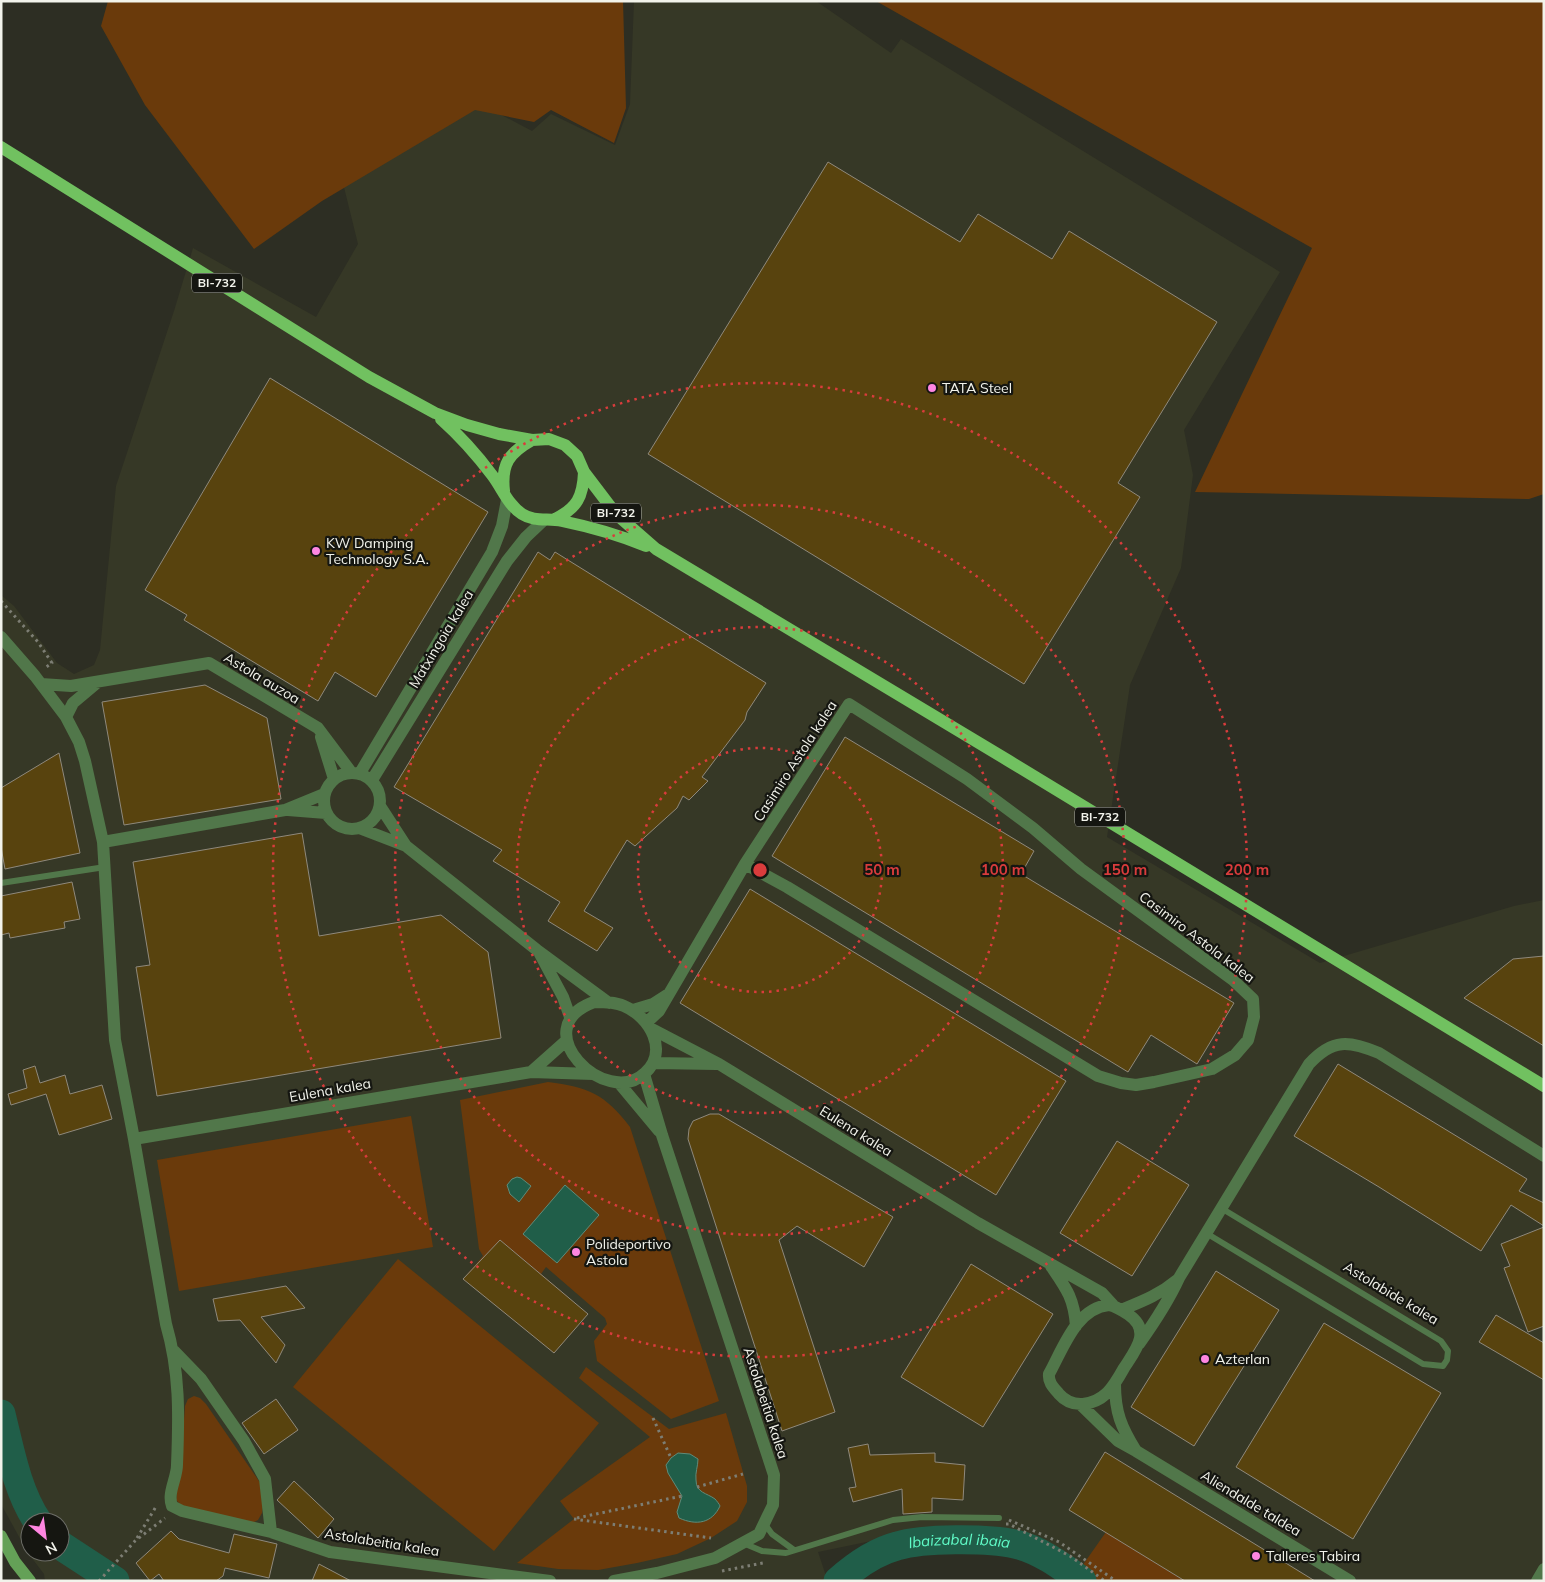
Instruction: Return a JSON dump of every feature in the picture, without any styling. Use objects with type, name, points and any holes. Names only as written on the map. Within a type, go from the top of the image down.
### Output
[{"type":"main road","name":"BI-732","points":[[1,147],[369,377],[435,413],[499,434],[532,440],[549,439],[565,445],[577,456],[584,472],[616,514],[656,549],[1544,1086]]},
{"type":"main road","name":"BI-732","points":[[435,413],[475,453],[505,495],[523,515],[536,520],[550,520],[613,534],[656,549]]},
{"type":"main road","points":[[505,495],[503,480],[506,463],[517,449],[532,440]]},
{"type":"main road","name":"BI-732","points":[[550,520],[566,514],[576,504],[583,489],[584,472]]},
{"type":"street","name":"Matxingoia kalea","points":[[356,773],[492,552],[502,526],[505,495]]},
{"type":"street","name":"Matxingoia kalea","points":[[372,780],[507,561],[526,537],[550,520]]},
{"type":"street","points":[[1,637],[38,680],[66,717],[79,742],[85,761],[103,842],[115,1040],[166,1324],[174,1351],[201,1379],[244,1441],[265,1479],[271,1532]]},
{"type":"street","name":"Astola auzoa","points":[[38,680],[72,686],[209,663],[318,728],[356,773]]},
{"type":"street","points":[[66,717],[72,703],[100,680]]},
{"type":"street","name":"Casimiro Astola kalea","points":[[648,1026],[659,1011],[745,864],[849,704],[967,779],[1033,828],[1081,869],[1233,980],[1253,999],[1254,1017],[1248,1040],[1235,1055],[1212,1068],[1154,1082],[1136,1085],[1121,1083],[1098,1076],[787,887],[745,864]]},
{"type":"street","points":[[318,728],[334,778]]},
{"type":"street","points":[[356,773],[372,780],[378,788],[380,806],[372,820],[359,828],[339,827],[331,821],[326,813],[323,804],[324,794],[334,778],[342,774],[356,773]]},
{"type":"street","points":[[103,842],[285,810],[324,794]]},
{"type":"street","points":[[380,806],[406,846]]},
{"type":"street","points":[[285,810],[326,813]]},
{"type":"street","points":[[359,828],[406,846],[537,950],[609,1003]]},
{"type":"street","points":[[537,950],[563,997],[570,1017]]},
{"type":"street","name":"Casimiro Astola kalea","points":[[633,1010],[653,1004],[669,993]]},
{"type":"street","points":[[594,1002],[622,1005],[633,1010],[648,1026],[656,1041],[654,1063],[644,1074],[633,1080],[619,1082],[606,1080],[593,1074],[580,1064],[571,1052],[567,1040],[566,1030],[570,1017],[583,1006],[594,1002]]},
{"type":"street","name":"Eulena kalea","points":[[648,1026],[719,1064],[978,1223],[1050,1264]]},
{"type":"street","points":[[531,1072],[567,1040]]},
{"type":"street","name":"Aliendalde taldea","points":[[1178,1278],[1164,1291],[1147,1300],[1117,1308],[1100,1306],[1084,1316],[1076,1326],[1049,1378],[1062,1397],[1071,1403],[1081,1405],[1098,1400],[1115,1384],[1167,1302],[1178,1278],[1309,1064],[1316,1056],[1336,1044],[1352,1044],[1380,1053],[1544,1156]]},
{"type":"street","points":[[654,1063],[719,1064]]},
{"type":"street","name":"Eulena kalea","points":[[134,1139],[531,1072],[593,1074]]},
{"type":"street","name":"Astolabeitia kalea","points":[[614,1581],[657,1573],[715,1558],[759,1534],[773,1505],[774,1475],[662,1135],[644,1074]]},
{"type":"street","name":"Astolabeitia kalea","points":[[619,1082],[662,1135]]},
{"type":"street","points":[[1050,1264],[1102,1293],[1117,1308],[1135,1319],[1141,1332],[1139,1344]]},
{"type":"street","points":[[1050,1264],[1068,1290],[1074,1308],[1076,1326]]},
{"type":"street","name":"Astolabeitia kalea","points":[[174,1351],[179,1411],[177,1471],[170,1500],[172,1506],[182,1511],[271,1532],[330,1552],[550,1581]]},
{"type":"street","name":"Aliendalde taldea","points":[[1115,1384],[1115,1402],[1118,1416],[1136,1450]]},
{"type":"street","name":"Aliendalde taldea","points":[[1081,1405],[1118,1442],[1136,1450],[1350,1581]]},
{"type":"street","points":[[1,1536],[15,1562],[30,1581]]},
{"type":"street","points":[[1537,1581],[1544,1569]]},
{"type":"lane","points":[[1,884],[105,867]]},
{"type":"lane","name":"Astolabide kalea","points":[[1206,1233],[1423,1364],[1443,1366],[1447,1360],[1448,1352],[1440,1341],[1221,1208]]},
{"type":"lane","points":[[743,1543],[775,1554],[786,1553],[892,1520],[922,1517],[999,1521]]},
{"type":"lane","points":[[764,1523],[772,1534],[794,1550]]},
{"type":"path","points":[[1,601],[38,642],[52,662],[38,680]]},
{"type":"path","points":[[654,1418],[671,1458]]},
{"type":"path","points":[[697,1487],[744,1474]]},
{"type":"path","points":[[682,1496],[574,1519],[711,1538]]},
{"type":"path","points":[[99,1581],[135,1541],[167,1517]]},
{"type":"path","points":[[999,1521],[1012,1520],[1059,1542],[1116,1581]]},
{"type":"path","points":[[999,1521],[1009,1524],[1070,1556],[1104,1581]]},
{"type":"path","points":[[745,1568],[764,1562]]},
{"type":"shaded area","points":[[108,1],[623,1],[626,108],[614,143],[551,110],[534,122],[475,110],[322,201],[254,249],[145,105],[101,26]]},
{"type":"shaded area","points":[[634,1],[816,1],[891,53],[901,39],[1280,272],[1184,430],[1193,475],[1181,568],[1130,685],[1107,837],[1320,963],[1514,906],[1544,900],[1544,1581],[1095,1581],[1052,1548],[1011,1534],[972,1532],[876,1540],[818,1552],[826,1581],[45,1581],[44,1574],[35,1562],[70,1562],[70,1512],[20,1512],[20,1538],[1,1504],[1,595],[14,606],[57,663],[74,674],[94,665],[100,650],[116,486],[193,248],[316,317],[358,244],[341,175],[422,73],[532,131],[551,114],[615,145],[630,104]]},
{"type":"shaded area","points":[[876,1],[1544,1],[1544,494],[1529,499],[1195,492],[1312,248]]},
{"type":"shaded area","name":"Polideportivo Astola","points":[[548,1082],[574,1086],[595,1094],[612,1107],[630,1127],[719,1401],[671,1419],[597,1361],[594,1341],[607,1324],[605,1318],[546,1267],[541,1274],[588,1314],[554,1353],[463,1279],[483,1256],[479,1249],[460,1100]]},
{"type":"shaded area","points":[[411,1116],[433,1247],[179,1291],[157,1160]]},
{"type":"shaded area","points":[[517,1177],[531,1186],[519,1202],[510,1194],[507,1185],[512,1179]]},
{"type":"shaded area","points":[[565,1185],[599,1215],[557,1263],[523,1234]]},
{"type":"shaded area","points":[[398,1259],[599,1423],[494,1551],[293,1387]]},
{"type":"shaded area","points":[[586,1367],[669,1429],[726,1413],[747,1486],[747,1502],[737,1521],[711,1538],[677,1554],[637,1563],[598,1570],[558,1569],[517,1563],[574,1519],[560,1501],[650,1437],[579,1378]]},
{"type":"shaded area","points":[[194,1396],[200,1398],[206,1404],[261,1484],[262,1513],[258,1520],[252,1523],[182,1506],[176,1500],[185,1406],[188,1399]]},
{"type":"shaded area","points":[[678,1453],[690,1454],[698,1459],[696,1484],[702,1492],[715,1499],[720,1505],[717,1512],[708,1519],[692,1522],[679,1518],[677,1512],[682,1496],[668,1473],[666,1465]]},
{"type":"shaded area","points":[[1106,1532],[1185,1581],[1095,1581],[1080,1569]]},
{"type":"building","name":"TATA Steel","points":[[828,162],[960,242],[978,214],[1052,259],[1069,231],[1217,322],[1118,483],[1140,497],[1024,684],[648,454]]},
{"type":"building","name":"KW Damping Technology S.A.","points":[[270,378],[488,512],[376,697],[335,672],[318,701],[184,620],[187,615],[145,590]]},
{"type":"building","points":[[538,552],[550,560],[555,552],[766,683],[747,712],[745,720],[702,777],[708,781],[689,800],[683,796],[677,808],[635,846],[627,840],[584,911],[613,928],[597,951],[548,921],[560,902],[493,861],[502,850],[394,787]]},
{"type":"building","points":[[205,685],[267,718],[281,799],[124,825],[102,702]]},
{"type":"building","points":[[845,737],[1034,851],[1021,874],[1234,1003],[1197,1064],[1151,1035],[1128,1072],[772,856]]},
{"type":"building","points":[[59,753],[80,853],[5,869],[1,847],[1,788]]},
{"type":"building","points":[[302,833],[319,936],[441,915],[488,952],[501,1038],[157,1096],[136,967],[150,965],[133,862]]},
{"type":"building","points":[[72,882],[80,919],[64,922],[65,928],[10,938],[9,933],[1,935],[1,896]]},
{"type":"building","points":[[750,889],[1066,1081],[996,1195],[680,1003]]},
{"type":"building","points":[[1544,956],[1544,1046],[1464,998],[1513,959]]},
{"type":"building","points":[[1338,1064],[1527,1179],[1519,1191],[1544,1203],[1544,1226],[1511,1205],[1481,1251],[1294,1136]]},
{"type":"building","points":[[35,1066],[40,1083],[65,1075],[70,1094],[102,1085],[112,1119],[59,1135],[46,1094],[11,1105],[8,1094],[27,1088],[23,1070]]},
{"type":"building","points":[[710,1114],[719,1114],[893,1217],[864,1267],[797,1226],[779,1240],[835,1412],[782,1431],[688,1139],[689,1129],[693,1121]]},
{"type":"building","points":[[1117,1141],[1189,1185],[1132,1276],[1060,1233]]},
{"type":"building","points":[[1544,1227],[1544,1326],[1528,1332],[1504,1268],[1510,1266],[1501,1244]]},
{"type":"building","points":[[500,1240],[588,1314],[554,1353],[463,1279]]},
{"type":"building","points":[[971,1264],[1053,1314],[983,1427],[901,1377]]},
{"type":"building","name":"Azterlan","points":[[1216,1271],[1279,1310],[1194,1446],[1131,1407]]},
{"type":"building","points":[[286,1286],[305,1308],[261,1317],[285,1345],[276,1363],[240,1320],[218,1321],[213,1299]]},
{"type":"building","points":[[1496,1315],[1544,1343],[1544,1380],[1479,1342]]},
{"type":"building","points":[[1324,1323],[1441,1393],[1353,1539],[1236,1467]]},
{"type":"building","points":[[276,1399],[298,1430],[264,1454],[242,1423]]},
{"type":"building","points":[[868,1444],[870,1455],[935,1453],[935,1462],[965,1465],[963,1500],[932,1498],[932,1512],[903,1514],[902,1489],[853,1502],[849,1488],[856,1487],[848,1448]]},
{"type":"building","points":[[1105,1452],[1315,1581],[1185,1581],[1069,1510]]},
{"type":"building","points":[[294,1481],[334,1519],[318,1538],[277,1500]]},
{"type":"building","points":[[171,1531],[179,1539],[229,1553],[234,1534],[277,1544],[269,1578],[225,1568],[223,1576],[216,1581],[164,1581],[159,1574],[150,1581],[136,1563]]},
{"type":"building","points":[[319,1564],[351,1581],[312,1581]]},
{"type":"waterway","name":"Ibaizabal ibaia","points":[[1,1414],[19,1484],[32,1512]]},
{"type":"waterway","name":"Ibaizabal ibaia","points":[[838,1581],[865,1560],[880,1552],[908,1543],[956,1540],[1003,1542],[1024,1546],[1050,1559],[1082,1581]]},
{"type":"waterway","name":"Ibaizabal ibaia","points":[[70,1552],[115,1581]]},
{"type":"place","name":"TATA Steel","points":[[932,388]]},
{"type":"place","name":"KW Damping Technology S.A.","points":[[316,551]]},
{"type":"place","name":"Polideportivo Astola","points":[[576,1252]]},
{"type":"place","name":"Azterlan","points":[[1205,1359]]},
{"type":"place","name":"Talleres Tabira","points":[[1256,1556]]}]
